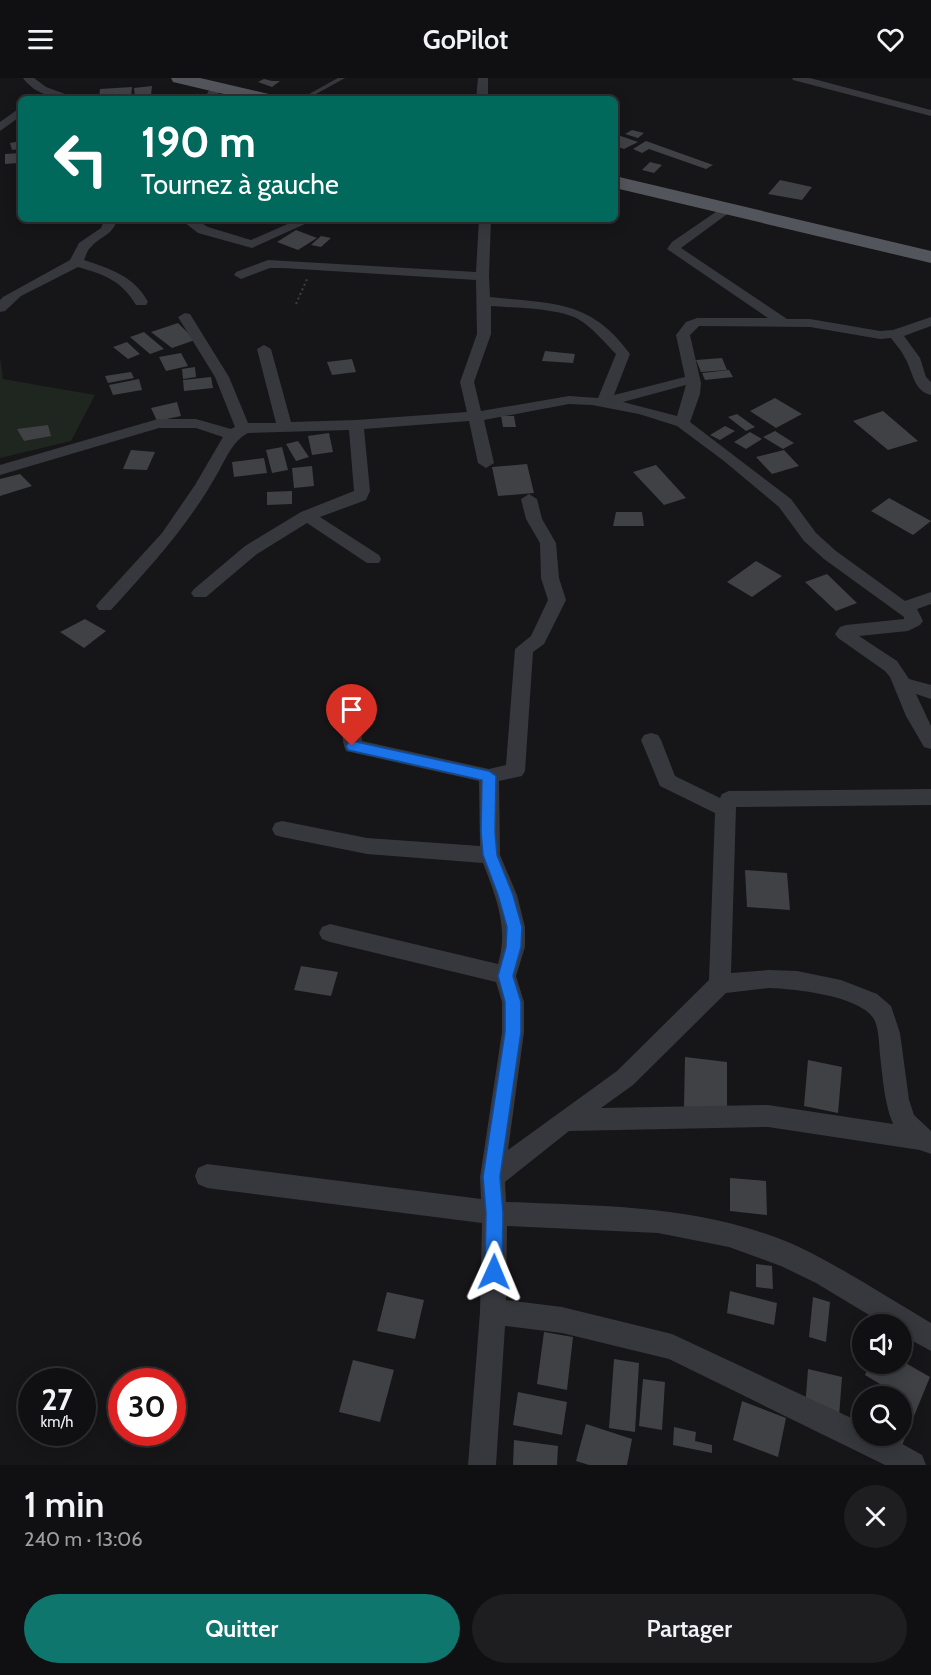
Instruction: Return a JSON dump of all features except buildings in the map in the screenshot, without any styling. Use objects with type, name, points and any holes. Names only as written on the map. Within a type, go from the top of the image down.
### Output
[{"type":"main road","points":[[179,78],[208,87],[252,96]]},
{"type":"main road","points":[[618,183],[931,257]]},
{"type":"street","points":[[28,78],[32,85],[63,96]]},
{"type":"street","points":[[482,96],[483,78]]},
{"type":"street","points":[[797,78],[931,113]]},
{"type":"street","points":[[36,96],[42,90]]},
{"type":"street","points":[[0,128],[18,113]]},
{"type":"street","points":[[726,209],[674,249],[783,322]]},
{"type":"street","points":[[0,308],[14,294],[76,262],[83,246],[106,231],[112,222]]},
{"type":"street","points":[[191,222],[203,230],[252,244],[303,222]]},
{"type":"street","points":[[486,222],[482,276],[485,301],[484,334],[467,382],[486,463]]},
{"type":"street","points":[[76,262],[123,279],[137,292],[141,302]]},
{"type":"street","points":[[241,275],[268,264],[482,276]]},
{"type":"street","points":[[485,301],[567,310],[597,325],[623,354],[604,402]]},
{"type":"street","points":[[105,606],[168,537],[241,425],[222,377],[185,317]]},
{"type":"street","points":[[682,423],[693,394],[693,379],[683,335],[691,325],[697,322],[810,323],[880,335],[895,334],[931,321]]},
{"type":"street","points":[[895,334],[913,358],[919,378],[931,391]]},
{"type":"street","points":[[264,348],[285,428]]},
{"type":"street","points":[[604,402],[693,379]]},
{"type":"street","points":[[0,470],[158,424],[180,421],[239,431],[356,425],[476,416],[510,412],[569,400],[604,402],[642,410],[682,423],[785,503],[810,537],[830,555],[911,614],[914,621],[908,625],[846,631],[844,634],[891,666],[902,684],[915,716],[931,742]]},
{"type":"street","points":[[200,593],[251,550],[308,516],[360,496],[362,491],[356,425]]},
{"type":"street","points":[[352,725],[352,746],[489,776],[515,771],[524,649],[538,640],[556,600],[550,578],[548,543],[534,519],[529,499]]},
{"type":"street","points":[[308,516],[373,559]]},
{"type":"street","points":[[902,608],[931,598]]},
{"type":"street","points":[[902,684],[931,692]]},
{"type":"street","points":[[651,740],[667,781],[725,809]]},
{"type":"street","points":[[482,1465],[493,1312],[495,1213],[492,1177],[513,1032],[513,1002],[505,976],[514,947],[514,927],[506,895],[490,855],[489,776]]},
{"type":"street","points":[[720,984],[725,809],[729,799],[931,797]]},
{"type":"street","points":[[282,829],[367,846],[490,855]]},
{"type":"street","points":[[330,933],[505,976]]},
{"type":"street","points":[[492,1177],[565,1120],[625,1078],[720,984],[769,979],[797,980],[841,990],[869,1001],[883,1013],[889,1033],[897,1100],[904,1121],[926,1141]]},
{"type":"street","points":[[565,1120],[768,1116],[926,1141]]},
{"type":"street","points":[[207,1176],[495,1213],[658,1221],[729,1234],[787,1255],[825,1274],[931,1338]]},
{"type":"street","points":[[493,1312],[562,1320],[672,1347],[868,1440],[912,1465]]},
{"type":"lane","points":[[309,96],[342,78]]},
{"type":"path","points":[[296,304],[313,267]]},
{"type":"shaded area","points":[[0,357],[3,379],[95,395],[71,441],[0,458]]},
{"type":"route","points":[[352,746],[421,763],[489,776],[490,855],[506,895],[514,927],[514,947],[505,976],[513,1002],[513,1032],[492,1177],[495,1213],[494,1272]]}]
